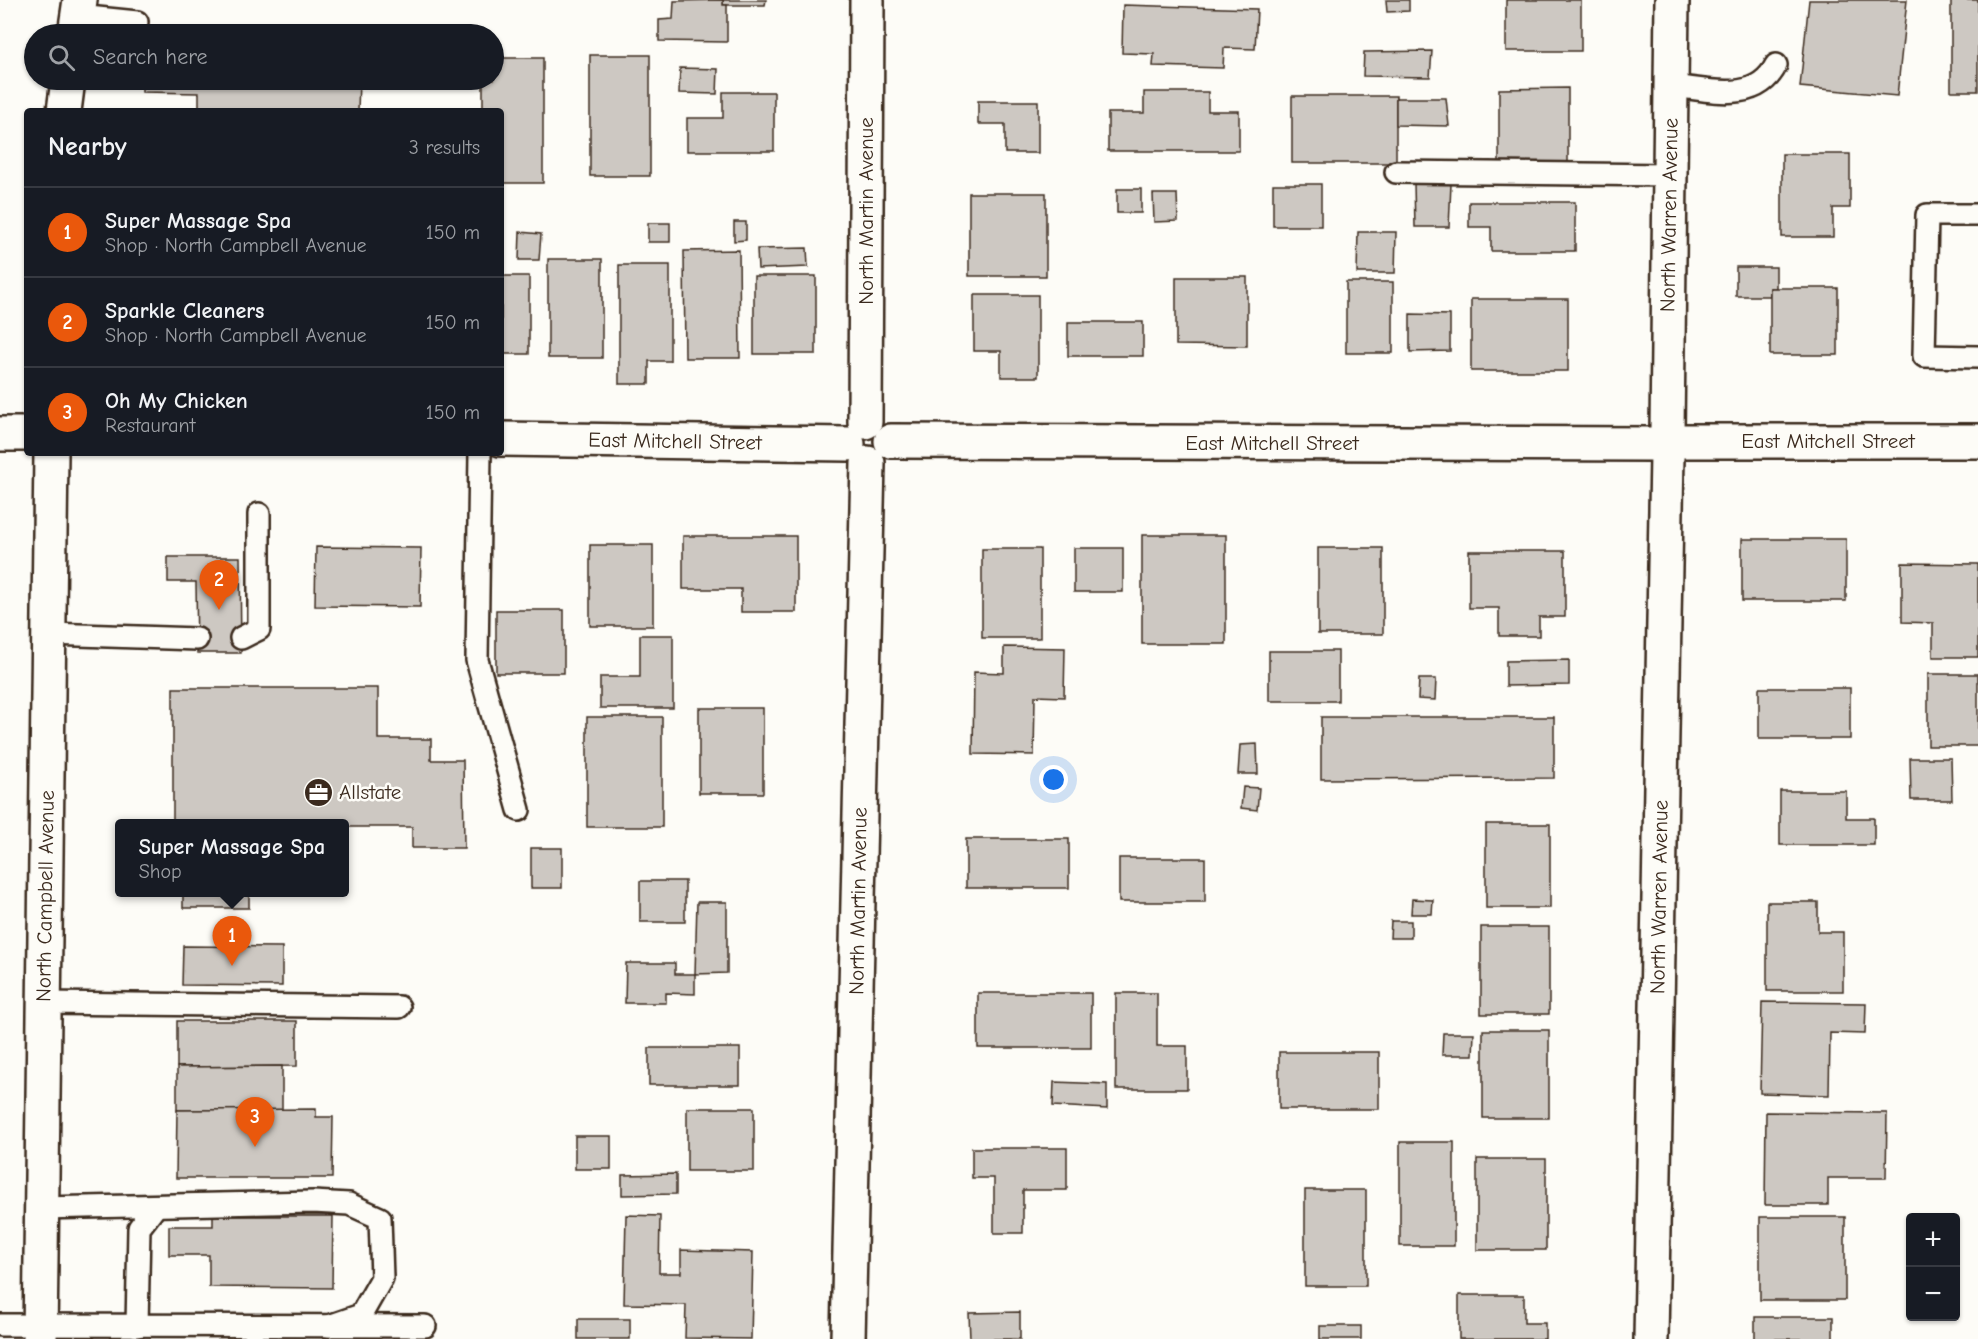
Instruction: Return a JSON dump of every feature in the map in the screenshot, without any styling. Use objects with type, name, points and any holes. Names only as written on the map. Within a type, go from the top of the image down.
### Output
[{"type":"street","name":"North Martin Avenue","points":[[848,1339],[868,443],[867,0]]},
{"type":"street","name":"North Warren Avenue","points":[[1651,1339],[1672,0]]},
{"type":"street","points":[[64,108],[67,90]]},
{"type":"street","points":[[0,434],[24,434]]},
{"type":"street","name":"East Mitchell Street","points":[[504,439],[868,443],[1978,441]]},
{"type":"street","name":"North Campbell Avenue","points":[[40,1332],[51,456]]},
{"type":"lane","points":[[78,17],[137,22]]},
{"type":"lane","points":[[1671,86],[1744,92],[1770,78],[1776,65]]},
{"type":"lane","points":[[1396,172],[1670,175]]},
{"type":"lane","points":[[1978,215],[1927,215],[1924,356],[1978,357]]},
{"type":"lane","points":[[480,456],[477,660],[519,810]]},
{"type":"lane","points":[[241,638],[259,629],[259,514]]},
{"type":"lane","points":[[49,634],[197,639]]},
{"type":"lane","points":[[44,1004],[399,1007]]},
{"type":"lane","points":[[41,1208],[266,1202],[349,1204],[380,1218],[382,1278],[361,1315],[329,1326]]},
{"type":"lane","points":[[136,1326],[139,1228],[156,1206]]},
{"type":"lane","points":[[0,1325],[40,1332],[136,1326],[425,1326]]},
{"type":"building","points":[[723,0],[766,0],[765,5],[723,5]]},
{"type":"building","points":[[723,0],[723,5],[727,5],[727,42],[659,41],[659,20],[673,19],[674,1]]},
{"type":"building","points":[[1386,0],[1409,0],[1409,11],[1387,12]]},
{"type":"building","points":[[1506,0],[1581,0],[1581,51],[1506,51]]},
{"type":"building","points":[[1809,0],[1907,0],[1897,96],[1800,87]]},
{"type":"building","points":[[1951,0],[1978,0],[1978,91],[1951,91]]},
{"type":"building","points":[[1123,5],[1257,9],[1255,49],[1224,48],[1223,68],[1153,66],[1154,54],[1122,53]]},
{"type":"building","points":[[1432,51],[1430,77],[1363,76],[1364,52]]},
{"type":"building","points":[[590,55],[650,55],[650,176],[590,176]]},
{"type":"building","points":[[504,58],[543,58],[543,183],[504,183],[504,108],[483,108],[483,90],[504,90]]},
{"type":"building","points":[[680,68],[718,69],[717,94],[679,93]]},
{"type":"building","points":[[1568,88],[1568,164],[1499,165],[1499,89]]},
{"type":"building","points":[[142,90],[359,90],[358,108],[199,108],[199,93],[142,92]]},
{"type":"building","points":[[723,92],[774,92],[774,151],[687,151],[687,118],[723,118]]},
{"type":"building","points":[[1144,92],[1208,92],[1208,111],[1239,111],[1239,151],[1108,151],[1108,113],[1144,113]]},
{"type":"building","points":[[1292,96],[1396,96],[1396,163],[1292,163]]},
{"type":"building","points":[[1396,98],[1446,98],[1449,126],[1396,125]]},
{"type":"building","points":[[978,101],[1038,101],[1038,153],[1005,153],[1005,124],[978,124]]},
{"type":"building","points":[[1782,154],[1850,154],[1850,208],[1833,208],[1833,237],[1782,237]]},
{"type":"building","points":[[1414,183],[1451,184],[1449,227],[1415,227]]},
{"type":"building","points":[[1273,184],[1321,184],[1321,226],[1273,226]]},
{"type":"building","points":[[1117,189],[1141,189],[1141,213],[1117,213]]},
{"type":"building","points":[[969,193],[1046,193],[1046,276],[969,276]]},
{"type":"building","points":[[1153,194],[1177,194],[1178,221],[1154,222]]},
{"type":"building","points":[[1469,202],[1575,202],[1575,251],[1491,251],[1491,227],[1469,227]]},
{"type":"building","points":[[734,222],[746,222],[746,240],[734,241]]},
{"type":"building","points":[[648,223],[670,223],[670,242],[648,242]]},
{"type":"building","points":[[520,232],[541,234],[539,260],[519,260]]},
{"type":"building","points":[[1358,232],[1396,232],[1395,273],[1357,273]]},
{"type":"building","points":[[807,248],[808,267],[758,269],[757,249]]},
{"type":"building","points":[[739,250],[740,358],[685,358],[684,251]]},
{"type":"building","points":[[548,259],[602,259],[602,358],[548,358]]},
{"type":"building","points":[[619,265],[670,265],[670,361],[649,361],[649,384],[619,384]]},
{"type":"building","points":[[1736,267],[1776,267],[1776,288],[1770,288],[1770,296],[1736,296]]},
{"type":"building","points":[[504,276],[529,276],[529,354],[504,354]]},
{"type":"building","points":[[754,276],[816,276],[816,354],[754,354]]},
{"type":"building","points":[[1176,277],[1247,277],[1247,346],[1176,345]]},
{"type":"building","points":[[1346,282],[1393,282],[1393,353],[1346,353]]},
{"type":"building","points":[[1770,288],[1838,288],[1838,355],[1770,355]]},
{"type":"building","points":[[974,295],[1038,295],[1038,377],[1001,377],[1001,351],[974,351]]},
{"type":"building","points":[[1471,299],[1568,299],[1568,371],[1471,371]]},
{"type":"building","points":[[1410,314],[1450,315],[1450,351],[1410,352]]},
{"type":"building","points":[[1068,322],[1143,322],[1143,356],[1068,356]]},
{"type":"building","points":[[1142,535],[1226,535],[1226,644],[1142,644]]},
{"type":"building","points":[[683,536],[796,536],[796,612],[741,612],[741,589],[683,589]]},
{"type":"building","points":[[1742,539],[1846,539],[1846,601],[1742,601]]},
{"type":"building","points":[[590,545],[653,545],[653,626],[590,626]]},
{"type":"building","points":[[316,547],[421,548],[420,607],[315,606]]},
{"type":"building","points":[[1074,548],[1123,548],[1123,592],[1074,592]]},
{"type":"building","points":[[1318,548],[1383,548],[1383,634],[1318,634]]},
{"type":"building","points":[[982,549],[1040,549],[1040,638],[982,638]]},
{"type":"building","points":[[1469,551],[1565,551],[1565,617],[1539,617],[1539,636],[1499,636],[1499,608],[1469,608]]},
{"type":"building","points":[[168,557],[240,557],[241,653],[197,653],[196,582],[168,582]]},
{"type":"building","points":[[1902,563],[1978,564],[1978,657],[1933,657],[1933,623],[1902,622]]},
{"type":"building","points":[[496,610],[564,610],[564,673],[496,673]]},
{"type":"building","points":[[640,635],[673,635],[673,708],[600,708],[600,677],[640,677]]},
{"type":"building","points":[[1004,647],[1065,648],[1064,697],[1035,696],[1034,755],[973,754],[974,672],[1004,673]]},
{"type":"building","points":[[1269,651],[1338,651],[1338,701],[1269,701]]},
{"type":"building","points":[[1569,660],[1569,685],[1506,686],[1506,661]]},
{"type":"building","points":[[1928,674],[1978,674],[1978,746],[1928,746]]},
{"type":"building","points":[[1419,679],[1436,679],[1435,700],[1418,699]]},
{"type":"building","name":"Allstate","points":[[173,688],[378,688],[378,739],[431,739],[431,760],[463,760],[464,848],[412,848],[412,827],[349,827],[349,819],[173,819]]},
{"type":"building","points":[[1759,688],[1850,688],[1850,739],[1759,739]]},
{"type":"building","points":[[699,708],[763,708],[763,793],[699,793]]},
{"type":"building","points":[[587,717],[662,717],[662,827],[587,827]]},
{"type":"building","points":[[1321,717],[1554,717],[1554,778],[1321,779]]},
{"type":"building","points":[[1257,744],[1258,774],[1238,774],[1240,745]]},
{"type":"building","points":[[1910,758],[1951,758],[1952,800],[1911,800]]},
{"type":"building","points":[[1243,787],[1259,788],[1257,810],[1241,808]]},
{"type":"building","points":[[1780,791],[1846,791],[1846,818],[1874,818],[1874,845],[1780,845]]},
{"type":"building","points":[[1486,824],[1550,824],[1550,908],[1486,908]]},
{"type":"building","points":[[966,839],[1069,839],[1069,888],[966,888]]},
{"type":"building","points":[[531,848],[562,848],[562,888],[531,888]]},
{"type":"building","points":[[1119,858],[1205,858],[1205,902],[1119,902]]},
{"type":"building","points":[[640,881],[685,881],[685,922],[640,922]]},
{"type":"building","points":[[183,897],[249,897],[249,908],[183,908]]},
{"type":"building","points":[[1412,899],[1433,900],[1432,914],[1411,914]]},
{"type":"building","points":[[697,902],[727,902],[727,973],[695,974]]},
{"type":"building","points":[[1767,902],[1818,902],[1818,932],[1843,932],[1843,991],[1767,991]]},
{"type":"building","points":[[1391,921],[1411,921],[1411,938],[1390,938]]},
{"type":"building","points":[[1481,927],[1549,927],[1549,1014],[1481,1014]]},
{"type":"building","points":[[183,946],[282,947],[282,986],[182,985]]},
{"type":"building","points":[[626,963],[675,963],[675,974],[695,974],[695,994],[666,993],[666,1003],[625,1003]]},
{"type":"building","points":[[978,993],[1091,993],[1091,1048],[978,1048]]},
{"type":"building","points":[[1116,993],[1157,993],[1157,1046],[1187,1046],[1187,1089],[1116,1089]]},
{"type":"building","points":[[1762,1002],[1866,1003],[1865,1034],[1830,1033],[1829,1095],[1760,1093]]},
{"type":"building","points":[[177,1021],[297,1021],[297,1066],[177,1067]]},
{"type":"building","points":[[1483,1030],[1549,1030],[1549,1118],[1483,1118]]},
{"type":"building","points":[[1443,1033],[1474,1033],[1473,1055],[1442,1055]]},
{"type":"building","points":[[649,1048],[740,1048],[740,1085],[649,1085]]},
{"type":"building","points":[[1279,1052],[1379,1052],[1379,1109],[1279,1109]]},
{"type":"building","points":[[282,1066],[282,1110],[177,1110],[177,1067]]},
{"type":"building","points":[[1054,1082],[1107,1084],[1107,1109],[1053,1106]]},
{"type":"building","points":[[687,1108],[754,1108],[754,1171],[687,1171]]},
{"type":"building","points":[[316,1109],[316,1117],[333,1117],[332,1178],[176,1178],[177,1110]]},
{"type":"building","points":[[1766,1112],[1887,1113],[1886,1178],[1828,1178],[1828,1205],[1765,1205]]},
{"type":"building","points":[[575,1136],[611,1136],[611,1169],[575,1169]]},
{"type":"building","points":[[1400,1142],[1454,1142],[1454,1246],[1400,1246]]},
{"type":"building","points":[[972,1148],[1067,1148],[1067,1190],[1023,1190],[1023,1233],[994,1233],[994,1178],[972,1178]]},
{"type":"building","points":[[1477,1159],[1546,1159],[1546,1250],[1477,1250]]},
{"type":"building","points":[[676,1174],[676,1194],[622,1195],[622,1175]]},
{"type":"building","points":[[1305,1190],[1366,1190],[1366,1286],[1305,1286]]},
{"type":"building","points":[[626,1215],[660,1216],[659,1273],[681,1273],[681,1250],[753,1252],[751,1339],[685,1338],[686,1305],[624,1304]]},
{"type":"building","points":[[213,1216],[333,1216],[332,1288],[209,1287],[209,1255],[169,1255],[169,1226],[213,1226]]},
{"type":"building","points":[[1760,1217],[1845,1217],[1845,1300],[1760,1300]]},
{"type":"building","points":[[1459,1295],[1524,1295],[1524,1323],[1545,1323],[1545,1339],[1459,1339]]},
{"type":"building","points":[[1020,1312],[1020,1339],[970,1339],[969,1313]]},
{"type":"building","points":[[1755,1317],[1833,1317],[1833,1339],[1755,1339]]},
{"type":"building","points":[[578,1319],[630,1319],[630,1339],[578,1339]]},
{"type":"building","points":[[1320,1326],[1361,1326],[1361,1339],[1320,1339]]},
{"type":"place","name":"Sparkle Cleaners","points":[[219,610]]},
{"type":"place","name":"Allstate","points":[[318,792]]},
{"type":"place","name":"Super Massage Spa","points":[[232,966]]},
{"type":"place","name":"Oh My Chicken","points":[[255,1147]]}]
